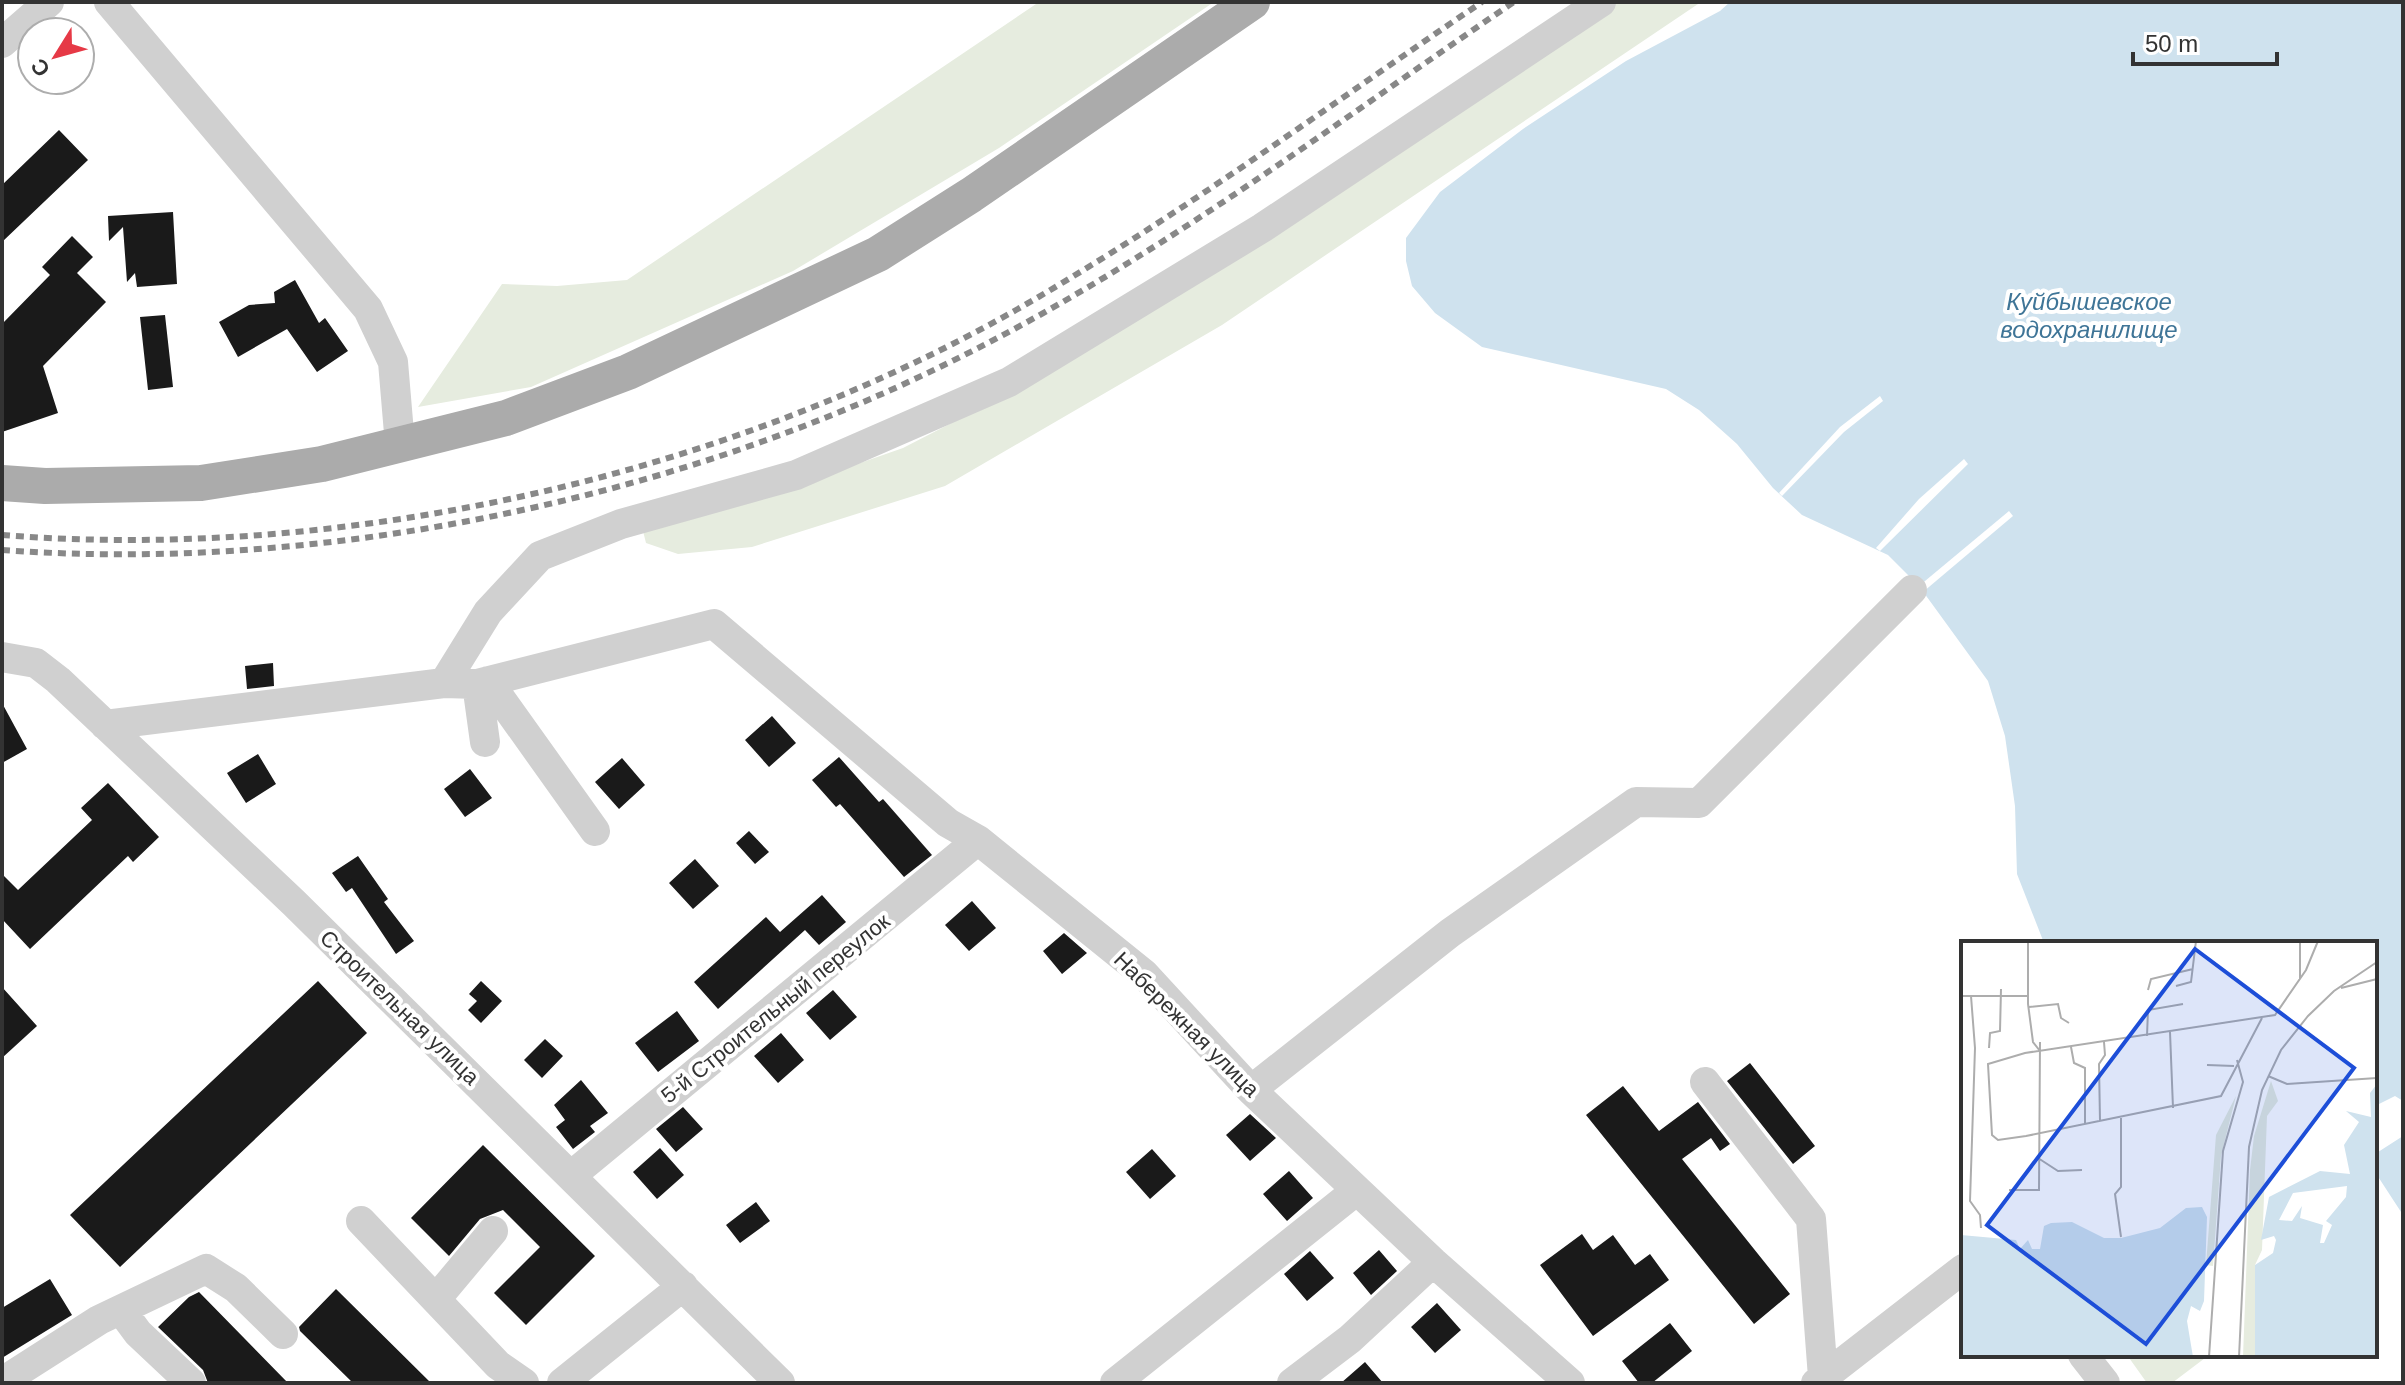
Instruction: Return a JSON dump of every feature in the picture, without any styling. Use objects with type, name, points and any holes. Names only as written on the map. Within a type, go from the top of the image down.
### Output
[{"type":"main road","points":[[2,483],[45,486],[201,483],[322,464],[506,418],[628,372],[878,254],[1252,2]]},
{"type":"street","points":[[2,43],[49,2]]},
{"type":"street","points":[[109,2],[368,309],[393,362],[400,445]]},
{"type":"street","points":[[444,683],[488,612],[540,556],[621,524],[796,475],[1009,382],[1262,228],[1601,2]]},
{"type":"street","points":[[1251,1090],[1450,933],[1636,802],[1699,803],[1912,590]]},
{"type":"street","name":"Набережная улица","points":[[482,683],[714,624],[948,823],[978,840],[1144,974],[1251,1090],[1433,1262],[1570,1383]]},
{"type":"street","name":"Строительная улица","points":[[2,657],[36,663],[105,725],[280,908],[572,1175],[780,1383]]},
{"type":"street","points":[[105,725],[444,683],[482,683]]},
{"type":"street","points":[[482,683],[485,742]]},
{"type":"street","points":[[482,683],[595,831]]},
{"type":"street","name":"5-й Строительный переулок","points":[[572,1175],[978,840]]},
{"type":"street","points":[[1705,1082],[1811,1219],[1819,1380]]},
{"type":"street","points":[[1115,1383],[1357,1190]]},
{"type":"street","points":[[361,1221],[498,1365],[524,1383]]},
{"type":"street","points":[[436,1299],[493,1231]]},
{"type":"street","points":[[1292,1383],[1350,1339],[1433,1262]]},
{"type":"street","points":[[2,1382],[121,1310],[206,1269],[236,1288],[283,1334]]},
{"type":"street","points":[[1819,1380],[1961,1271]]},
{"type":"street","points":[[562,1383],[683,1286]]},
{"type":"street","points":[[121,1310],[138,1333],[191,1383]]},
{"type":"street","points":[[2085,1357],[2105,1383]]},
{"type":"shaded area","points":[[1039,2],[1214,2],[999,148],[793,271],[531,387],[418,407],[502,284],[557,286],[627,280]]},
{"type":"shaded area","points":[[1618,2],[1701,2],[1222,325],[945,486],[752,547],[678,554],[646,543],[642,527],[777,492],[903,448],[1043,376]]},
{"type":"shaded area","points":[[2128,1357],[2206,1357],[2172,1383],[2147,1383]]},
{"type":"water","name":"Куйбышевское водохранилище","points":[[1730,2],[2403,2],[2403,1101],[2395,1096],[2377,1105],[2377,941],[2043,941],[2017,874],[2015,806],[2005,736],[1988,681],[1919,586],[1888,555],[1802,515],[1773,488],[1737,444],[1699,410],[1666,389],[1482,347],[1435,313],[1412,286],[1406,261],[1406,238],[1440,192],[1523,129],[1626,61],[1720,11]]},
{"type":"water","points":[[2403,1136],[2403,1215],[2377,1175],[2377,1153]]},
{"type":"pier","points":[[1880,396],[1883,401],[1844,432],[1782,496],[1779,493],[1840,427]]},
{"type":"pier","points":[[1964,459],[1968,464],[1880,551],[1876,548],[1919,499]]},
{"type":"pier","points":[[2009,511],[2013,516],[1923,592],[1919,586]]},
{"type":"building","points":[[59,130],[88,160],[2,242],[2,185]]},
{"type":"building","points":[[173,212],[177,284],[137,287],[135,273],[127,282],[123,227],[109,241],[108,216]]},
{"type":"building","points":[[72,236],[93,257],[77,273],[106,302],[43,366],[58,413],[2,432],[2,324],[50,275],[42,267]]},
{"type":"building","points":[[295,280],[319,323],[325,318],[348,351],[317,372],[287,329],[238,357],[219,322],[249,305],[275,303],[274,292]]},
{"type":"building","points":[[165,315],[173,387],[148,390],[140,317]]},
{"type":"building","points":[[273,663],[274,686],[247,689],[245,666]]},
{"type":"building","points":[[2,703],[27,749],[2,763]]},
{"type":"building","points":[[772,716],[796,743],[769,767],[745,740]]},
{"type":"building","points":[[258,754],[276,784],[246,803],[227,773]]},
{"type":"building","points":[[839,757],[879,802],[883,799],[932,855],[904,877],[840,804],[836,807],[812,780]]},
{"type":"building","points":[[622,758],[645,785],[619,809],[595,782]]},
{"type":"building","points":[[470,769],[492,798],[465,817],[444,789]]},
{"type":"building","points":[[108,783],[159,837],[133,862],[128,856],[30,949],[2,919],[2,874],[18,890],[92,820],[81,808]]},
{"type":"building","points":[[749,831],[769,852],[755,864],[736,843]]},
{"type":"building","points":[[358,856],[388,899],[384,902],[414,941],[396,954],[352,888],[346,892],[332,873]]},
{"type":"building","points":[[695,859],[719,886],[693,909],[669,883]]},
{"type":"building","points":[[822,895],[846,922],[819,945],[805,930],[718,1009],[694,982],[766,917],[780,932]]},
{"type":"building","points":[[972,901],[996,928],[969,951],[945,925]]},
{"type":"building","points":[[1064,933],[1087,953],[1062,974],[1043,951]]},
{"type":"building","points":[[318,981],[367,1033],[120,1267],[70,1215]]},
{"type":"building","points":[[481,981],[502,1001],[481,1023],[468,1010],[477,1001],[469,994]]},
{"type":"building","points":[[2,987],[37,1026],[2,1058]]},
{"type":"building","points":[[833,990],[857,1017],[830,1040],[806,1013]]},
{"type":"building","points":[[677,1011],[699,1041],[658,1072],[635,1043]]},
{"type":"building","points":[[781,1033],[804,1060],[778,1083],[754,1056]]},
{"type":"building","points":[[545,1039],[563,1056],[542,1078],[524,1060]]},
{"type":"building","points":[[1750,1063],[1815,1146],[1793,1164],[1727,1081]]},
{"type":"building","points":[[581,1080],[608,1113],[590,1126],[595,1132],[573,1149],[556,1127],[565,1120],[554,1105]]},
{"type":"building","points":[[1623,1086],[1659,1131],[1698,1102],[1730,1144],[1720,1151],[1711,1138],[1682,1159],[1790,1294],[1754,1324],[1586,1115]]},
{"type":"building","points":[[683,1107],[703,1129],[676,1152],[656,1129]]},
{"type":"building","points":[[1250,1114],[1276,1138],[1250,1161],[1226,1135]]},
{"type":"building","points":[[483,1145],[595,1256],[526,1325],[494,1293],[540,1247],[503,1210],[480,1219],[449,1256],[411,1218]]},
{"type":"building","points":[[660,1148],[684,1175],[657,1199],[633,1172]]},
{"type":"building","points":[[1152,1149],[1176,1176],[1150,1199],[1126,1172]]},
{"type":"building","points":[[1289,1171],[1313,1198],[1287,1221],[1263,1194]]},
{"type":"building","points":[[756,1202],[770,1221],[740,1243],[726,1225]]},
{"type":"building","points":[[1582,1234],[1593,1250],[1613,1235],[1635,1265],[1650,1254],[1669,1280],[1593,1336],[1540,1265]]},
{"type":"building","points":[[1379,1250],[1397,1271],[1371,1295],[1353,1273]]},
{"type":"building","points":[[1310,1251],[1334,1278],[1307,1301],[1284,1274]]},
{"type":"building","points":[[50,1279],[72,1315],[2,1358],[2,1308]]},
{"type":"building","points":[[336,1289],[431,1383],[353,1383],[300,1331],[299,1327]]},
{"type":"building","points":[[199,1292],[288,1383],[208,1383],[203,1370],[158,1327],[189,1297]]},
{"type":"building","points":[[1437,1303],[1461,1330],[1435,1353],[1411,1327]]},
{"type":"building","points":[[1670,1323],[1692,1351],[1652,1383],[1639,1383],[1622,1361]]},
{"type":"building","points":[[1365,1362],[1383,1383],[1341,1383]]},
{"type":"railway","points":[[2,535],[131,540],[262,535],[394,520],[525,496],[654,462],[780,420],[901,369],[1016,310],[1076,275],[1194,200],[1482,2]]},
{"type":"railway","points":[[2,550],[120,554],[241,550],[363,538],[484,518],[604,490],[721,456],[834,414],[942,366],[1091,286],[1234,194],[1514,2]]}]
